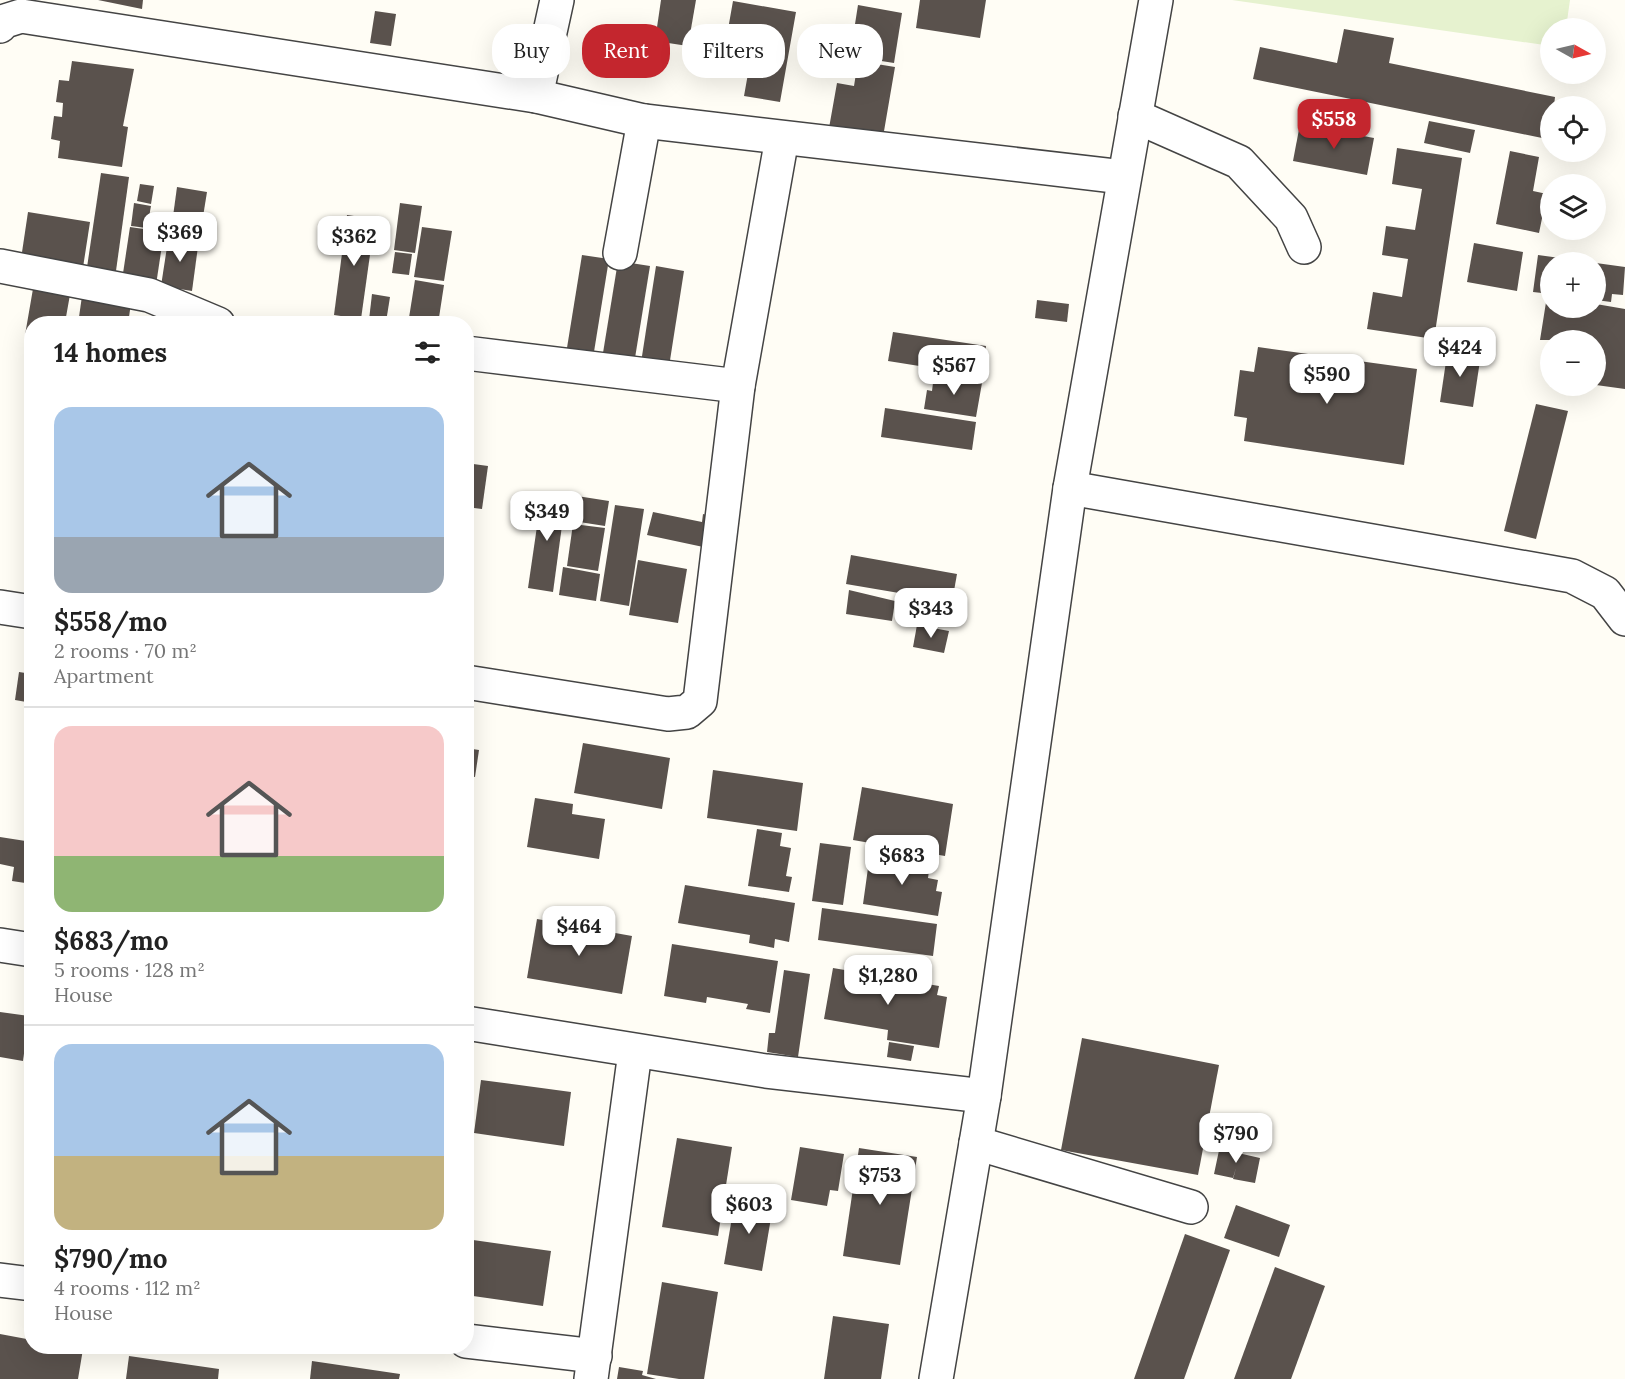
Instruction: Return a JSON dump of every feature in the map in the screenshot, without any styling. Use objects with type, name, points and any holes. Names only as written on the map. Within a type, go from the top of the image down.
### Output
[{"type":"street","points":[[536,96],[557,0]]},
{"type":"street","points":[[936,1379],[984,1096],[1070,488],[1156,0]]},
{"type":"street","points":[[0,26],[2,22],[21,16],[536,96],[644,121],[1123,177]]},
{"type":"street","points":[[1135,116],[1239,162],[1291,218],[1304,247]]},
{"type":"street","points":[[620,253],[644,121]]},
{"type":"street","points":[[474,683],[668,714],[687,712],[700,701],[738,386],[782,138]]},
{"type":"street","points":[[0,266],[149,295],[199,316]]},
{"type":"street","points":[[474,354],[738,386]]},
{"type":"street","points":[[1070,488],[1572,576],[1605,593],[1625,619]]},
{"type":"street","points":[[0,607],[24,611]]},
{"type":"street","points":[[0,945],[24,949]]},
{"type":"street","points":[[474,1024],[635,1052],[766,1071],[984,1096]]},
{"type":"street","points":[[474,1343],[593,1368],[635,1052]]},
{"type":"street","points":[[976,1143],[1191,1208]]},
{"type":"street","points":[[0,1280],[24,1283]]},
{"type":"green space","points":[[1232,0],[1570,0],[1567,18],[1540,18],[1540,44]]},
{"type":"building","points":[[98,0],[143,0],[142,9]]},
{"type":"building","points":[[661,0],[696,0],[692,24],[682,24],[682,45],[670,43],[670,24],[657,24]]},
{"type":"building","points":[[920,0],[986,0],[980,38],[916,28]]},
{"type":"building","points":[[733,1],[796,12],[785,74],[785,24],[729,24]]},
{"type":"building","points":[[858,5],[902,13],[894,63],[883,61],[883,24],[855,24]]},
{"type":"building","points":[[375,11],[396,14],[391,46],[370,43]]},
{"type":"building","points":[[1344,29],[1394,38],[1389,63],[1550,96],[1540,96],[1540,138],[1253,79],[1260,47],[1337,63]]},
{"type":"building","points":[[72,61],[134,69],[123,126],[128,127],[122,167],[58,158],[60,141],[51,139],[54,116],[62,117],[63,103],[56,102],[59,80],[69,81]]},
{"type":"building","points":[[883,65],[895,67],[883,137],[829,128],[837,83],[854,86],[855,78],[883,78]]},
{"type":"building","points":[[747,78],[784,78],[780,102],[744,96]]},
{"type":"building","points":[[1429,121],[1475,130],[1470,153],[1424,143]]},
{"type":"building","points":[[1300,124],[1374,138],[1367,175],[1293,161]]},
{"type":"building","points":[[1397,148],[1462,158],[1434,339],[1367,329],[1373,292],[1402,297],[1408,259],[1382,255],[1386,226],[1415,230],[1422,189],[1392,184]]},
{"type":"building","points":[[1510,151],[1539,157],[1533,191],[1540,192],[1539,233],[1496,224]]},
{"type":"building","points":[[101,173],[129,177],[115,278],[86,274]]},
{"type":"building","points":[[140,184],[154,186],[151,204],[137,201]]},
{"type":"building","points":[[177,187],[207,192],[200,235],[171,231]]},
{"type":"building","points":[[134,203],[151,206],[147,228],[131,226]]},
{"type":"building","points":[[400,203],[422,206],[415,253],[394,250]]},
{"type":"building","points":[[28,212],[90,222],[82,274],[21,259]]},
{"type":"building","points":[[347,215],[375,219],[361,316],[334,315]]},
{"type":"building","points":[[130,227],[164,232],[156,285],[122,280]]},
{"type":"building","points":[[422,227],[452,231],[444,281],[414,277]]},
{"type":"building","points":[[169,234],[199,239],[192,291],[161,286]]},
{"type":"building","points":[[1474,243],[1523,252],[1517,291],[1467,282]]},
{"type":"building","points":[[395,252],[412,254],[409,275],[392,273]]},
{"type":"building","points":[[582,255],[609,259],[593,358],[566,354]]},
{"type":"building","points":[[1538,255],[1540,255],[1540,293],[1533,292]]},
{"type":"building","points":[[618,261],[650,266],[634,364],[602,359]]},
{"type":"building","points":[[1606,264],[1625,267],[1623,295],[1612,294],[1611,302],[1606,301]]},
{"type":"building","points":[[656,266],[684,271],[668,373],[640,369]]},
{"type":"building","points":[[415,280],[444,285],[439,316],[409,316]]},
{"type":"building","points":[[34,283],[71,289],[66,316],[28,316]]},
{"type":"building","points":[[83,289],[132,296],[129,316],[79,316]]},
{"type":"building","points":[[372,294],[390,297],[387,316],[369,316]]},
{"type":"building","points":[[1037,300],[1069,304],[1067,322],[1035,318]]},
{"type":"building","points":[[1606,306],[1625,309],[1625,389],[1606,386],[1606,330],[1542,330],[1544,318],[1606,318]]},
{"type":"building","points":[[893,332],[986,346],[982,376],[888,361]]},
{"type":"building","points":[[1258,347],[1417,369],[1404,465],[1244,441],[1247,418],[1234,416],[1240,370],[1254,372]]},
{"type":"building","points":[[1448,348],[1481,354],[1473,407],[1440,402]]},
{"type":"building","points":[[934,375],[982,383],[976,417],[924,409],[927,390],[932,391]]},
{"type":"building","points":[[1536,404],[1568,411],[1536,539],[1504,531]]},
{"type":"building","points":[[885,408],[976,422],[972,450],[881,437]]},
{"type":"building","points":[[474,464],[488,466],[482,509],[474,508]]},
{"type":"building","points":[[542,492],[566,496],[553,592],[528,588]]},
{"type":"building","points":[[577,496],[609,501],[605,526],[573,521]]},
{"type":"building","points":[[615,505],[644,509],[629,606],[600,601]]},
{"type":"building","points":[[653,512],[702,522],[703,514],[714,517],[708,548],[647,535]]},
{"type":"building","points":[[573,524],[605,528],[598,571],[567,566]]},
{"type":"building","points":[[851,555],[957,574],[952,602],[846,584]]},
{"type":"building","points":[[638,560],[687,569],[678,623],[629,615]]},
{"type":"building","points":[[563,567],[600,574],[596,601],[559,595]]},
{"type":"building","points":[[849,590],[895,601],[892,621],[846,614]]},
{"type":"building","points":[[917,625],[949,631],[944,653],[913,647]]},
{"type":"building","points":[[19,672],[24,673],[24,702],[15,700]]},
{"type":"building","points":[[583,743],[670,758],[662,809],[574,793]]},
{"type":"building","points":[[474,749],[479,750],[474,777]]},
{"type":"building","points":[[713,770],[803,783],[797,831],[707,818]]},
{"type":"building","points":[[862,787],[953,804],[945,856],[853,840]]},
{"type":"building","points":[[535,798],[573,804],[572,814],[605,819],[599,859],[527,847]]},
{"type":"building","points":[[757,829],[782,833],[780,846],[791,848],[786,876],[792,877],[789,892],[748,886]]},
{"type":"building","points":[[0,837],[24,841],[24,883],[12,881],[14,867],[0,864]]},
{"type":"building","points":[[820,843],[851,847],[843,905],[812,901]]},
{"type":"building","points":[[875,855],[930,863],[928,878],[938,880],[936,891],[942,892],[938,916],[863,904],[869,861],[874,861]]},
{"type":"building","points":[[685,885],[795,903],[789,942],[775,939],[774,948],[749,943],[750,935],[678,923]]},
{"type":"building","points":[[822,908],[937,924],[933,956],[818,940]]},
{"type":"building","points":[[537,919],[632,936],[622,994],[527,978]]},
{"type":"building","points":[[672,944],[778,961],[770,1013],[746,1009],[748,1004],[707,997],[706,1003],[664,996]]},
{"type":"building","points":[[833,968],[939,986],[937,995],[947,997],[939,1048],[887,1040],[888,1030],[824,1019]]},
{"type":"building","points":[[784,970],[810,974],[798,1057],[767,1052],[769,1033],[775,1033]]},
{"type":"building","points":[[0,1012],[24,1015],[23,1061],[0,1057]]},
{"type":"building","points":[[1082,1038],[1219,1065],[1198,1175],[1061,1150]]},
{"type":"building","points":[[889,1042],[914,1046],[911,1061],[887,1057]]},
{"type":"building","points":[[481,1080],[571,1092],[564,1146],[474,1133]]},
{"type":"building","points":[[677,1138],[732,1147],[718,1236],[662,1227]]},
{"type":"building","points":[[1221,1141],[1240,1145],[1238,1153],[1260,1158],[1255,1183],[1233,1179],[1236,1168],[1233,1178],[1214,1174]]},
{"type":"building","points":[[800,1147],[844,1154],[838,1191],[830,1190],[827,1206],[791,1200]]},
{"type":"building","points":[[859,1148],[917,1157],[900,1265],[843,1256]]},
{"type":"building","points":[[735,1200],[773,1206],[762,1271],[724,1264]]},
{"type":"building","points":[[1236,1205],[1290,1225],[1279,1257],[1224,1238]]},
{"type":"building","points":[[1185,1234],[1230,1250],[1184,1379],[1134,1379]]},
{"type":"building","points":[[474,1240],[551,1251],[543,1306],[474,1296]]},
{"type":"building","points":[[1275,1267],[1325,1286],[1291,1379],[1234,1379]]},
{"type":"building","points":[[662,1282],[718,1292],[704,1379],[679,1379],[647,1374]]},
{"type":"building","points":[[833,1316],[889,1324],[881,1379],[824,1379]]},
{"type":"building","points":[[0,1334],[24,1338],[24,1354],[82,1354],[78,1379],[0,1379]]},
{"type":"building","points":[[129,1356],[219,1369],[218,1379],[126,1379]]},
{"type":"building","points":[[312,1361],[400,1374],[399,1379],[310,1379]]},
{"type":"building","points":[[619,1367],[643,1371],[642,1375],[656,1379],[617,1379]]}]
